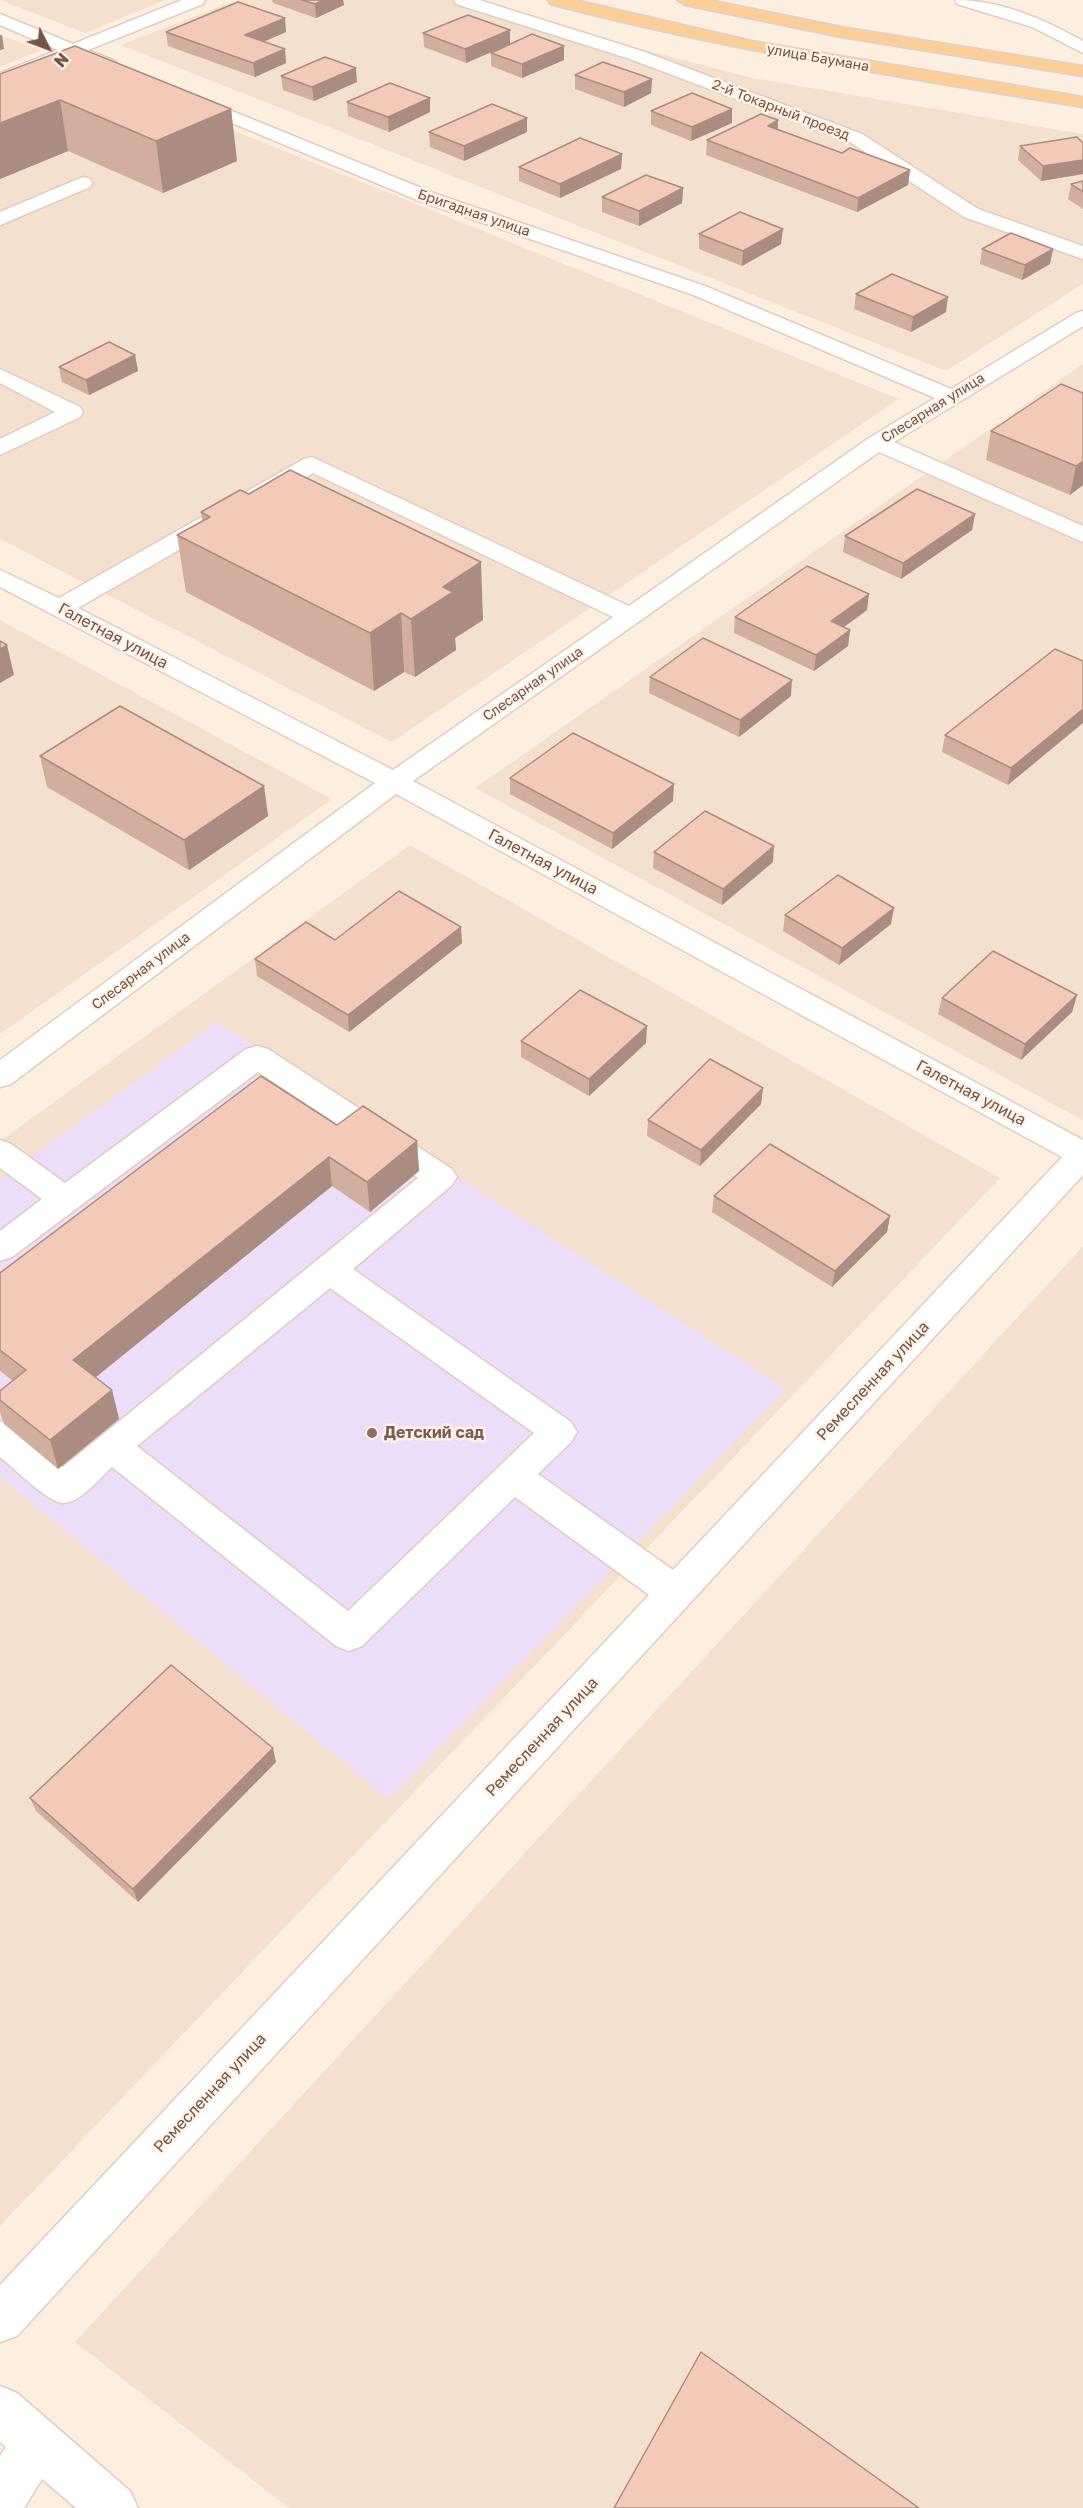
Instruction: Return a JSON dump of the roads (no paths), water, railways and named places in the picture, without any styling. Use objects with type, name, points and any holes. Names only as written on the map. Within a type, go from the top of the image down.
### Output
[{"type":"main road","name":"улица Баумана","points":[[556,0],[687,34],[822,60],[1083,102]]},
{"type":"main road","name":"улица Баумана","points":[[685,0],[841,32],[1083,71]]},
{"type":"street","points":[[0,79],[196,0]]},
{"type":"street","name":"2-й Токарный проезд","points":[[462,0],[636,55],[856,138],[971,213],[1083,253]]},
{"type":"street","points":[[963,0],[1038,23],[1083,48]]},
{"type":"street","points":[[1038,23],[1048,6]]},
{"type":"street","points":[[0,19],[126,73]]},
{"type":"street","name":"Бригадная улица","points":[[170,90],[429,198],[698,290],[952,397]]},
{"type":"street","points":[[0,219],[83,183]]},
{"type":"street","name":"Слесарная улица","points":[[0,1076],[394,782],[630,616],[877,443],[1083,317]]},
{"type":"street","points":[[0,375],[72,412],[0,448]]},
{"type":"street","points":[[877,443],[1083,535]]},
{"type":"street","points":[[59,608],[312,465],[630,616]]},
{"type":"street","name":"Галетная улица","points":[[0,577],[394,782],[1083,1155]]},
{"type":"street","points":[[0,1248],[256,1057],[441,1177],[63,1488],[0,1436]]},
{"type":"street","points":[[0,1152],[65,1199]]},
{"type":"street","name":"Ремесленная улица","points":[[0,2319],[1083,1155]]},
{"type":"street","points":[[112,1446],[349,1634],[559,1432],[329,1270]]},
{"type":"street","points":[[513,1476],[675,1593]]},
{"type":"street","points":[[0,2410],[113,2508]]},
{"type":"street","points":[[0,2500],[37,2443]]},
{"type":"place","name":"Детский сад","points":[[372,1433]]}]
